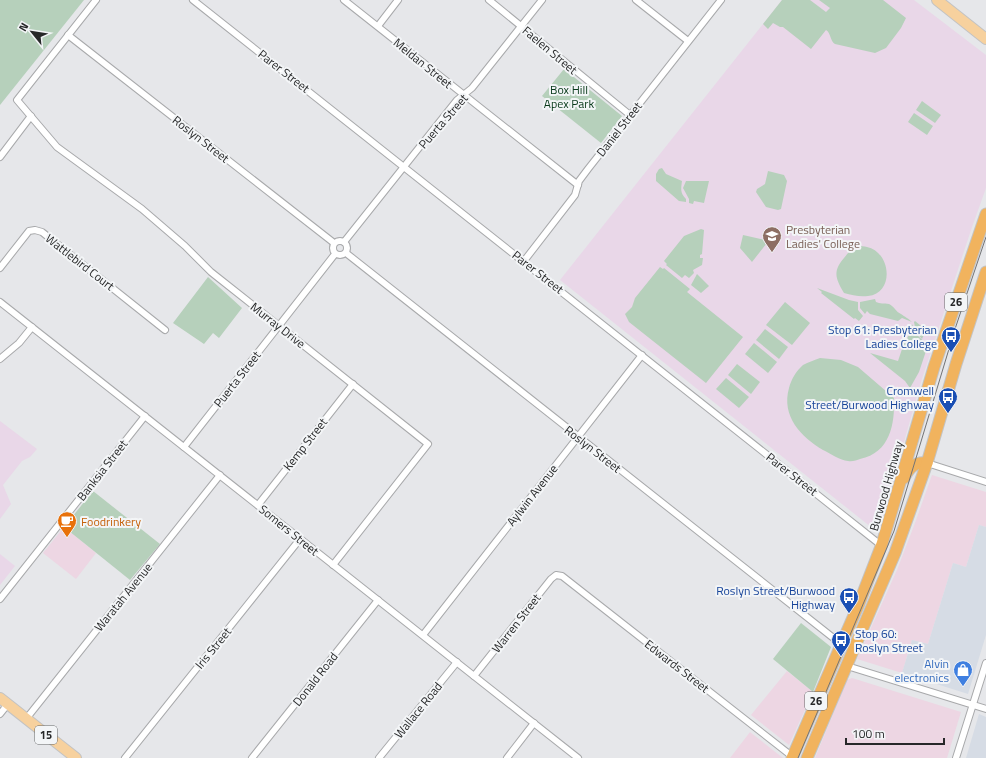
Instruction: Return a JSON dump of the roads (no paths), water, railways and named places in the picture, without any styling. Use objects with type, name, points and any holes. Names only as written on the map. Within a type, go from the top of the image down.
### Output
[{"type":"highway","name":"Burwood Highway","points":[[793,758],[858,606],[882,544],[934,367],[986,214]]},
{"type":"highway","name":"26","points":[[807,758],[895,553],[927,463],[958,357],[986,272]]},
{"type":"highway","points":[[898,489],[908,471],[914,465],[918,463],[927,463]]},
{"type":"highway","points":[[882,544],[895,553]]},
{"type":"main road","points":[[941,1],[986,39]]},
{"type":"main road","name":"15","points":[[4,701],[76,758]]},
{"type":"street","points":[[68,35],[96,0]]},
{"type":"street","name":"Parer Street","points":[[193,0],[877,542],[882,544]]},
{"type":"street","name":"Meldan Street","points":[[344,0],[578,185]]},
{"type":"street","points":[[378,26],[398,0]]},
{"type":"street","name":"Faelen Street","points":[[489,0],[630,115]]},
{"type":"street","name":"Puerta Street","points":[[344,242],[457,100],[472,88],[542,0]]},
{"type":"street","points":[[636,0],[688,41]]},
{"type":"street","name":"Daniel Street","points":[[524,261],[573,198],[577,191],[578,185],[588,169],[721,0]]},
{"type":"street","name":"Murray Drive","points":[[68,35],[17,100],[57,147],[142,209],[186,246],[211,272],[428,444],[333,565]]},
{"type":"street","name":"Roslyn Street","points":[[68,35],[334,243]]},
{"type":"street","points":[[0,157],[31,116]]},
{"type":"street","name":"Wattlebird Court","points":[[0,268],[29,231],[35,230],[42,232],[165,330]]},
{"type":"street","points":[[340,241],[344,242],[348,248],[346,253],[342,255],[335,254],[333,248],[334,243],[340,241]]},
{"type":"street","name":"Roslyn Street","points":[[346,253],[841,644]]},
{"type":"street","name":"Puerta Street","points":[[184,447],[335,254]]},
{"type":"street","name":"Somers Street","points":[[0,302],[258,504],[300,539],[578,758]]},
{"type":"street","points":[[0,359],[19,343],[32,327]]},
{"type":"street","name":"Aylwin Avenue","points":[[423,635],[642,355]]},
{"type":"street","name":"Kemp Street","points":[[258,504],[353,384]]},
{"type":"street","name":"Banksia Street","points":[[0,599],[144,416]]},
{"type":"street","points":[[927,463],[986,482]]},
{"type":"street","name":"Waratah Avenue","points":[[26,719],[220,475]]},
{"type":"street","name":"Iris Street","points":[[125,758],[300,539]]},
{"type":"street","name":"Warren Street","points":[[474,676],[551,579],[556,575],[562,576]]},
{"type":"street","name":"Edwards Street","points":[[562,576],[793,758]]},
{"type":"street","name":"Donald Road","points":[[252,758],[378,600]]},
{"type":"street","name":"Wallace Road","points":[[379,758],[457,662]]},
{"type":"street","points":[[956,758],[986,663]]},
{"type":"street","points":[[846,666],[986,709]]},
{"type":"street","points":[[0,714],[4,701]]},
{"type":"street","points":[[507,758],[534,723]]},
{"type":"tram line","points":[[798,758],[894,531],[955,329],[986,237]]},
{"type":"place","name":"Presbyterian Ladies' College","points":[[772,253]]},
{"type":"place","name":"Stop 61: Presbyterian Ladies College","points":[[951,353]]},
{"type":"place","name":"Cromwell Street/Burwood Highway","points":[[948,414]]},
{"type":"place","name":"Foodrinkery","points":[[67,538]]},
{"type":"place","name":"Roslyn Street/Burwood Highway","points":[[849,614]]},
{"type":"place","name":"Stop 60: Roslyn Street","points":[[841,657]]},
{"type":"place","name":"Alvin electronics","points":[[963,687]]},
{"type":"park label","name":"Box Hill Apex Park","points":[[569,96]]}]
